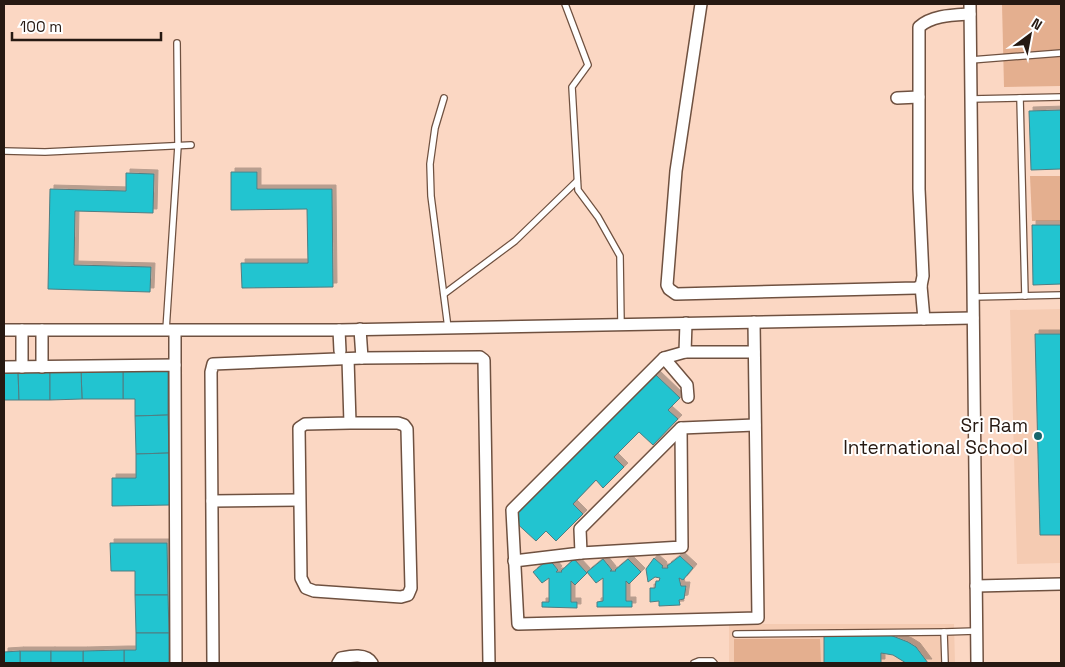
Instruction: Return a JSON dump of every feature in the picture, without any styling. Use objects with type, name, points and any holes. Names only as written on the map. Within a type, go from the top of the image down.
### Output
[{"type":"street","points":[[701,4],[676,171],[667,285],[670,290],[676,294],[916,288],[921,286]]},
{"type":"street","points":[[924,319],[921,286],[923,276],[919,189],[920,26],[929,20],[970,9],[977,663]]},
{"type":"street","points":[[897,98],[919,97]]},
{"type":"street","points":[[4,330],[339,330],[973,318]]},
{"type":"street","points":[[754,322],[758,618],[518,624],[512,510],[664,358],[685,352],[754,352]]},
{"type":"street","points":[[685,352],[686,323]]},
{"type":"street","points":[[360,329],[362,358]]},
{"type":"street","points":[[22,330],[22,367]]},
{"type":"street","points":[[42,330],[42,367]]},
{"type":"street","points":[[170,330],[175,365],[176,663]]},
{"type":"street","points":[[339,330],[350,423]]},
{"type":"street","points":[[213,663],[211,372],[213,364],[343,356],[362,358],[480,357],[484,360],[489,663]]},
{"type":"street","points":[[664,358],[687,385],[688,398]]},
{"type":"street","points":[[4,367],[175,365]]},
{"type":"street","points":[[350,423],[398,423],[404,425],[407,429],[411,588],[408,595],[401,597],[314,591],[306,588],[301,578],[299,428],[305,424],[350,423]]},
{"type":"street","points":[[581,553],[580,529],[681,428],[755,425]]},
{"type":"street","points":[[514,562],[581,553],[682,547],[681,428]]},
{"type":"street","points":[[212,501],[300,500]]},
{"type":"street","points":[[976,586],[1061,584]]},
{"type":"street","points":[[338,663],[342,658],[349,656],[364,657],[372,663]]},
{"type":"lane","points":[[565,4],[588,64],[572,88],[578,190],[598,217],[620,256],[621,324]]},
{"type":"lane","points":[[170,330],[178,146],[177,43]]},
{"type":"lane","points":[[970,60],[1061,53]]},
{"type":"lane","points":[[971,99],[1061,97]]},
{"type":"lane","points":[[444,98],[434,133],[430,164],[431,196],[448,328]]},
{"type":"lane","points":[[1020,98],[1025,296]]},
{"type":"lane","points":[[4,151],[45,152],[191,145]]},
{"type":"lane","points":[[444,294],[515,241],[577,181]]},
{"type":"lane","points":[[973,297],[1061,295]]},
{"type":"lane","points":[[736,634],[976,631]]},
{"type":"lane","points":[[944,632],[945,663]]},
{"type":"lane","points":[[694,663],[706,660],[714,663]]},
{"type":"shaded area","points":[[1002,4],[1061,4],[1061,86],[1004,87]]},
{"type":"shaded area","points":[[1030,176],[1061,176],[1061,221],[1032,221]]},
{"type":"shaded area","name":"Sri Ram International School","points":[[1061,309],[1061,563],[1017,564],[1010,310]]},
{"type":"shaded area","points":[[729,624],[954,624],[955,663],[729,663]]},
{"type":"shaded area","points":[[734,639],[820,639],[821,663],[734,663]]},
{"type":"building","points":[[1061,110],[1061,169],[1031,170],[1029,111]]},
{"type":"building","points":[[231,172],[257,172],[257,189],[332,189],[333,287],[242,288],[241,263],[308,263],[307,209],[231,210]]},
{"type":"building","points":[[126,173],[154,174],[153,213],[75,211],[74,265],[151,267],[150,292],[48,289],[50,189],[126,191]]},
{"type":"building","points":[[1032,225],[1061,225],[1061,284],[1033,285]]},
{"type":"building","points":[[1035,334],[1061,334],[1061,535],[1040,535]]},
{"type":"building","points":[[123,369],[168,369],[168,415],[135,416],[135,399],[123,399]]},
{"type":"building","points":[[123,369],[123,399],[82,399],[81,370]]},
{"type":"building","points":[[4,370],[18,370],[19,400],[4,400]]},
{"type":"building","points":[[18,370],[50,370],[50,400],[19,400]]},
{"type":"building","points":[[50,370],[81,370],[82,399],[50,400]]},
{"type":"building","points":[[655,374],[680,398],[668,410],[678,419],[653,445],[639,432],[614,457],[624,467],[603,488],[596,480],[573,504],[583,514],[556,541],[546,531],[536,541],[512,519]]},
{"type":"building","points":[[168,415],[169,453],[136,454],[135,416]]},
{"type":"building","points":[[169,453],[170,505],[112,506],[112,478],[136,478],[136,454]]},
{"type":"building","points":[[110,543],[167,543],[168,595],[135,595],[135,571],[111,571]]},
{"type":"building","points":[[680,556],[693,568],[683,580],[679,578],[681,586],[686,586],[684,599],[679,600],[680,605],[659,606],[659,601],[650,602],[650,588],[655,588],[656,581],[659,581],[660,578],[655,577],[648,582],[646,569],[654,558],[663,566],[662,568],[668,568],[667,566]]},
{"type":"building","points":[[549,559],[558,570],[556,572],[562,572],[574,559],[587,573],[575,585],[571,581],[571,602],[577,602],[577,608],[542,607],[542,602],[549,602],[549,578],[542,583],[533,572]]},
{"type":"building","points":[[603,559],[612,570],[610,571],[616,571],[628,559],[641,572],[629,584],[626,581],[626,601],[632,601],[632,607],[597,607],[597,602],[603,601],[603,578],[596,583],[587,572]]},
{"type":"building","points":[[135,595],[168,595],[169,633],[136,633]]},
{"type":"building","points":[[136,633],[169,633],[169,663],[124,663],[124,650],[136,650]]},
{"type":"building","points":[[824,634],[890,635],[916,647],[928,663],[906,663],[893,655],[881,653],[881,663],[824,663]]},
{"type":"building","points":[[124,650],[124,663],[83,663],[83,651]]},
{"type":"building","points":[[20,651],[51,651],[51,663],[20,663]]},
{"type":"building","points":[[20,651],[20,663],[4,663],[4,652]]},
{"type":"building","points":[[51,651],[83,651],[83,663],[51,663]]},
{"type":"place","name":"Sri Ram International School","points":[[1038,436]]}]
